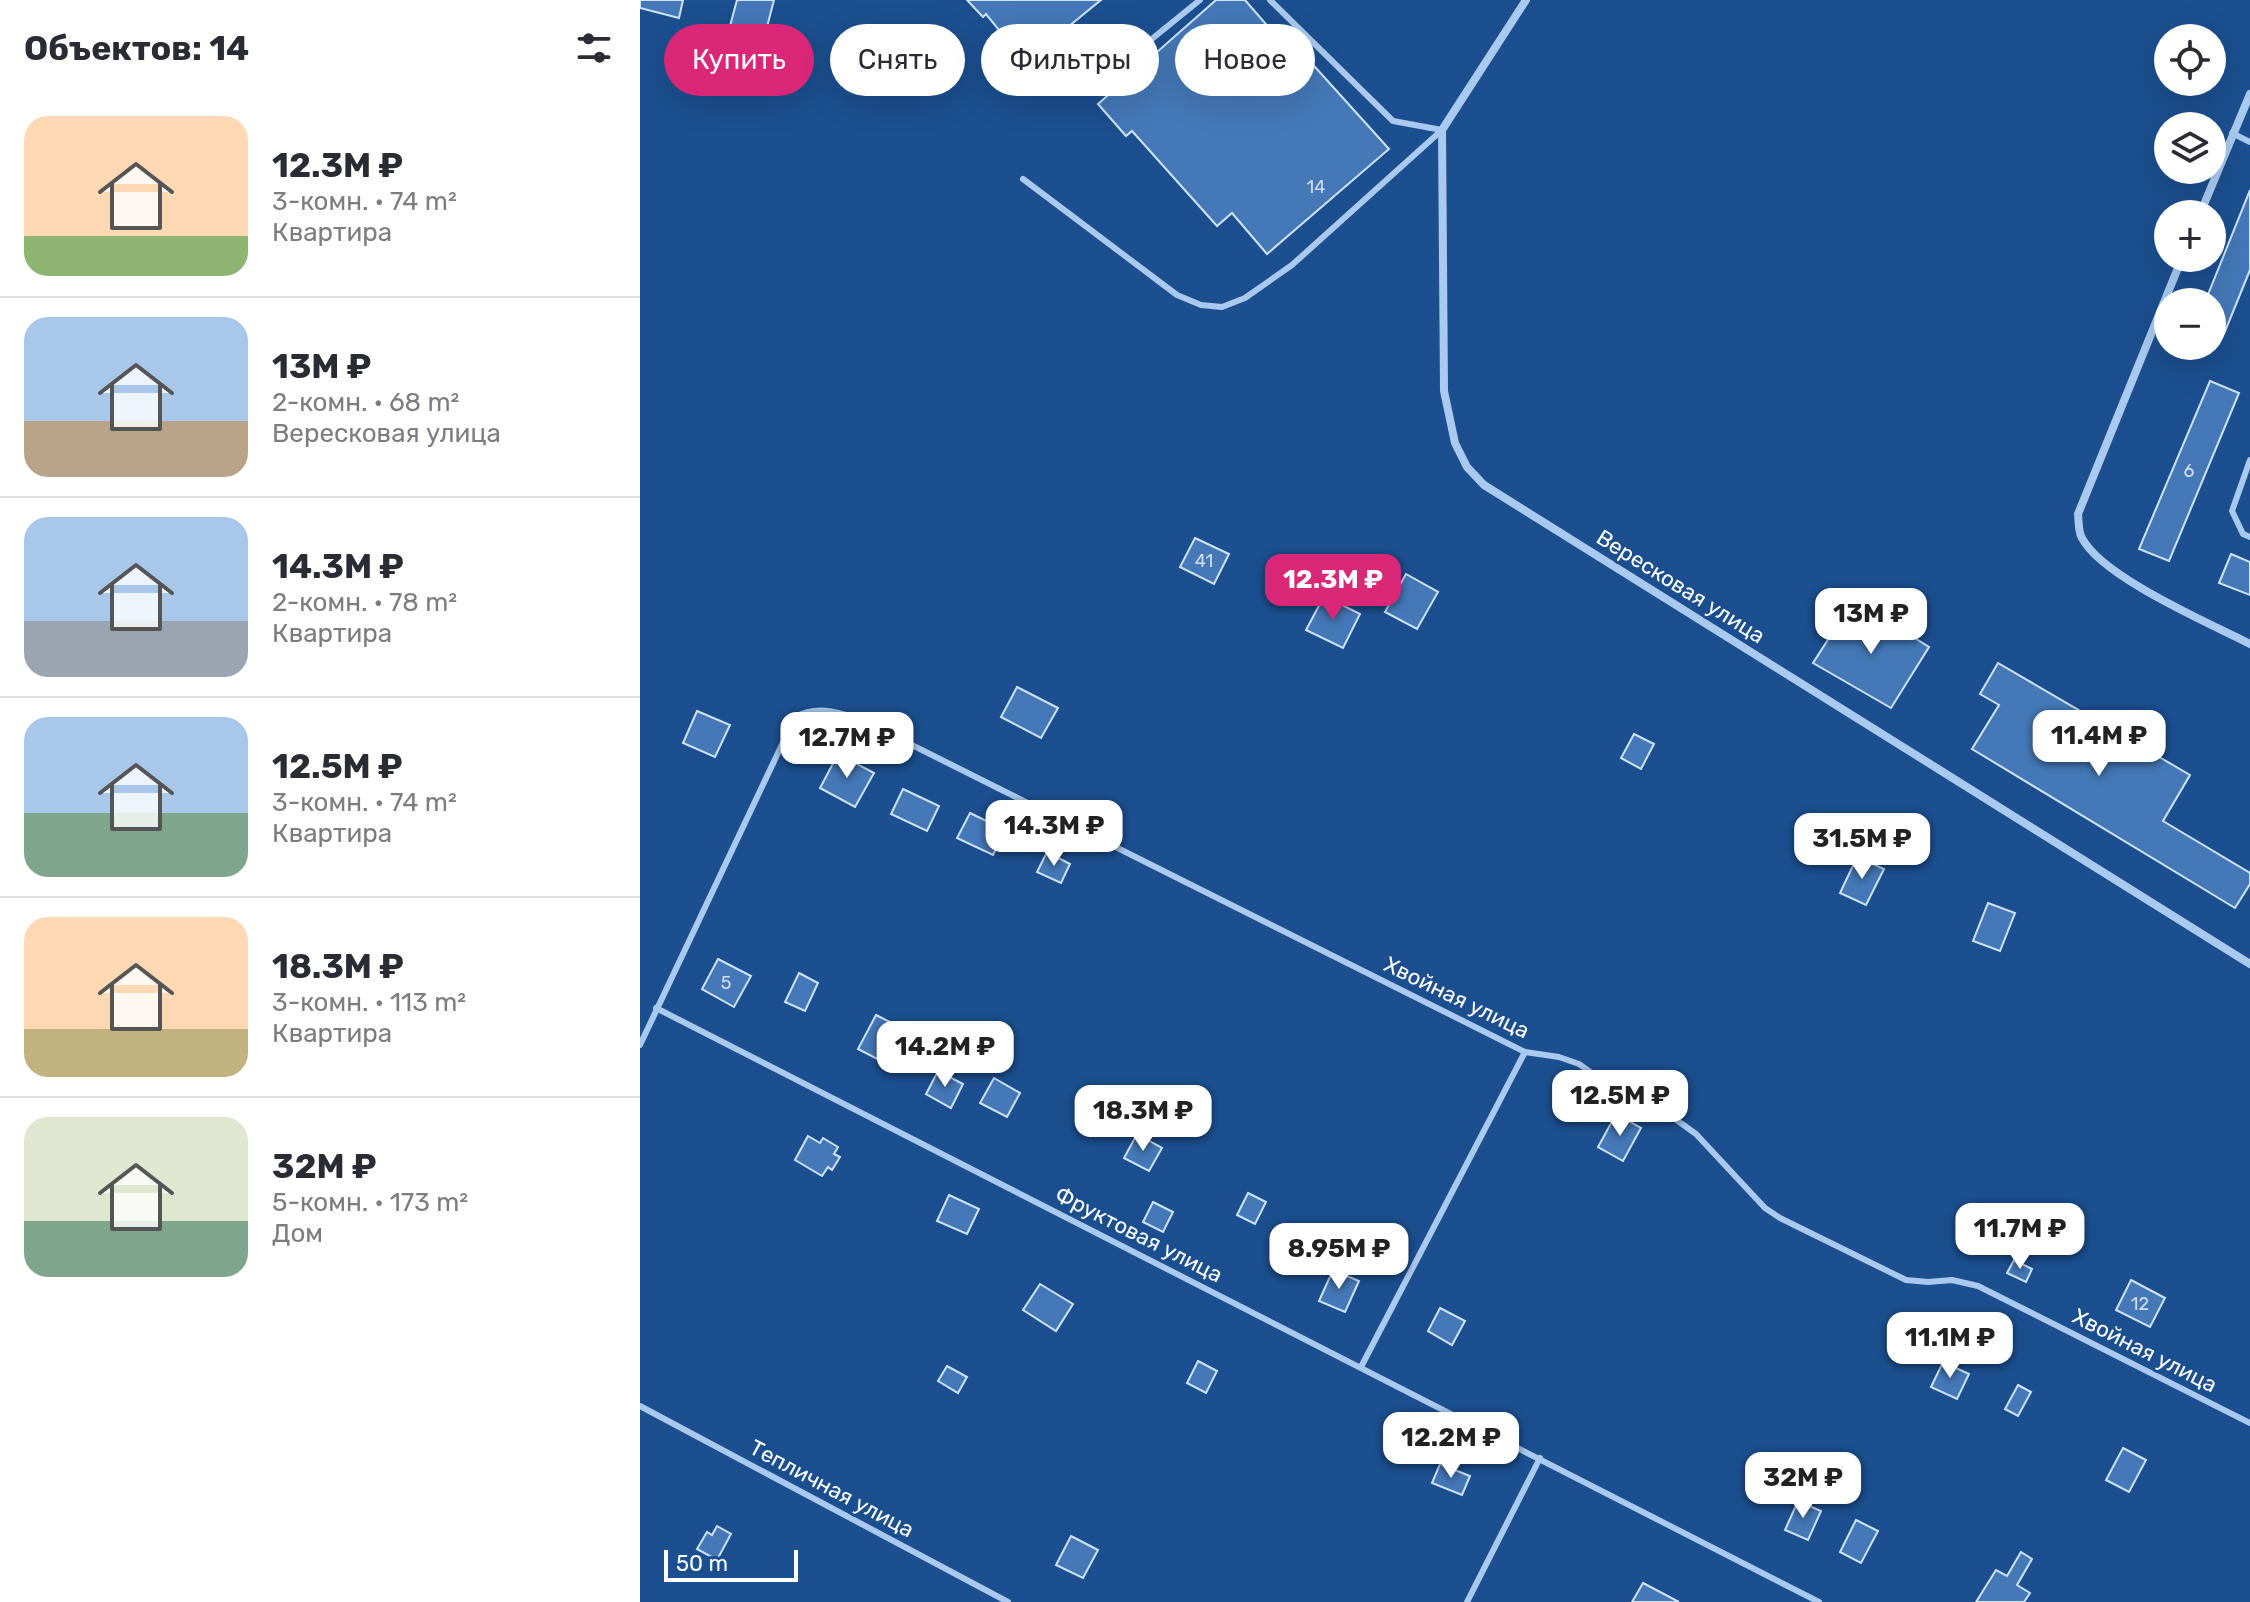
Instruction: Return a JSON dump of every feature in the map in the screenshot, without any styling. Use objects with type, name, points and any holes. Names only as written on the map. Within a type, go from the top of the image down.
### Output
[{"type":"street","points":[[1442,130],[1522,1]]},
{"type":"street","points":[[2206,200],[2250,94]]},
{"type":"street","name":"Вересковая улица","points":[[1442,130],[1444,391],[1455,443],[1467,467],[1484,485],[2250,964]]},
{"type":"street","points":[[2176,272],[2078,514],[2080,536],[2097,558],[2123,578],[2250,644]]},
{"type":"lane","points":[[1159,33],[1200,0]]},
{"type":"lane","points":[[1270,0],[1393,121],[1442,130]]},
{"type":"lane","points":[[1023,179],[1177,295],[1201,305],[1222,307],[1245,298],[1292,265],[1442,130]]},
{"type":"lane","points":[[2232,133],[2250,142]]},
{"type":"lane","points":[[2250,460],[2232,511],[2243,534],[2250,537]]},
{"type":"lane","name":"Хвойная улица","points":[[656,1008],[795,717],[819,709],[860,719],[1525,1052],[1559,1057],[1579,1064],[1593,1074],[1614,1098],[1671,1116],[1696,1134],[1765,1208],[1780,1218],[1906,1280],[1952,1280],[1978,1286],[2250,1423]]},
{"type":"lane","points":[[640,1045],[656,1008]]},
{"type":"lane","name":"Фруктовая улица","points":[[656,1008],[1819,1602]]},
{"type":"lane","points":[[1361,1367],[1525,1052]]},
{"type":"lane","name":"Тепличная улица","points":[[640,1406],[1008,1602]]},
{"type":"lane","points":[[1467,1602],[1540,1458]]},
{"type":"building","points":[[640,0],[683,0],[679,18],[640,8]]},
{"type":"building","points":[[737,0],[774,0],[768,24],[731,24]]},
{"type":"building","points":[[967,0],[1101,0],[1072,24],[994,24],[986,14],[983,17]]},
{"type":"building","points":[[1216,0],[1245,0],[1266,24],[1189,24]]},
{"type":"building","points":[[1175,36],[1175,96],[1315,96],[1315,67],[1389,149],[1267,254],[1232,213],[1217,226],[1132,131],[1126,136],[1098,104],[1107,96],[1159,96],[1159,50]]},
{"type":"building","points":[[2250,190],[2250,270],[2226,329],[2226,288],[2211,288],[2217,272],[2226,272],[2226,250]]},
{"type":"building","points":[[2210,381],[2239,393],[2169,561],[2139,549]]},
{"type":"building","points":[[1195,538],[1229,554],[1214,584],[1180,567]]},
{"type":"building","points":[[2231,554],[2250,562],[2250,595],[2219,583]]},
{"type":"building","points":[[1406,574],[1438,592],[1417,629],[1385,612]]},
{"type":"building","points":[[1324,596],[1360,614],[1343,648],[1306,630]]},
{"type":"building","points":[[1851,604],[1899,635],[1902,630],[1929,647],[1891,708],[1813,663]]},
{"type":"building","points":[[1998,663],[2190,775],[2163,821],[2250,873],[2250,884],[2235,908],[1972,749],[1999,705],[1980,694]]},
{"type":"building","points":[[1017,687],[1058,708],[1041,738],[1001,717]]},
{"type":"building","points":[[697,711],[730,725],[715,757],[683,743]]},
{"type":"building","points":[[1634,734],[1654,744],[1641,769],[1621,758]]},
{"type":"building","points":[[838,754],[874,773],[855,807],[820,788]]},
{"type":"building","points":[[903,789],[939,806],[927,831],[891,814]]},
{"type":"building","points":[[970,813],[1005,830],[993,855],[957,838]]},
{"type":"building","points":[[1047,852],[1070,864],[1061,883],[1037,872]]},
{"type":"building","points":[[1857,857],[1884,869],[1866,905],[1840,893]]},
{"type":"building","points":[[1988,903],[2015,913],[2000,951],[1973,941]]},
{"type":"building","points":[[718,959],[751,976],[734,1007],[702,989]]},
{"type":"building","points":[[799,973],[818,983],[805,1011],[785,1002]]},
{"type":"building","points":[[876,1015],[904,1029],[887,1064],[858,1049]]},
{"type":"building","points":[[938,1071],[963,1084],[951,1108],[926,1094]]},
{"type":"building","points":[[994,1078],[1020,1093],[1007,1117],[980,1103]]},
{"type":"building","points":[[1616,1114],[1641,1128],[1623,1161],[1598,1147]]},
{"type":"building","points":[[1137,1134],[1162,1148],[1149,1171],[1124,1158]]},
{"type":"building","points":[[808,1136],[820,1143],[823,1138],[838,1147],[834,1154],[840,1157],[832,1170],[828,1167],[822,1176],[795,1160]]},
{"type":"building","points":[[1248,1193],[1266,1202],[1255,1224],[1237,1215]]},
{"type":"building","points":[[949,1195],[979,1209],[967,1234],[937,1221]]},
{"type":"building","points":[[1153,1202],[1173,1212],[1163,1232],[1143,1222]]},
{"type":"building","points":[[2014,1260],[2032,1269],[2026,1282],[2007,1273]]},
{"type":"building","points":[[1333,1270],[1359,1281],[1345,1312],[1319,1301]]},
{"type":"building","points":[[2131,1280],[2165,1298],[2150,1327],[2116,1310]]},
{"type":"building","points":[[1040,1284],[1073,1304],[1056,1331],[1023,1310]]},
{"type":"building","points":[[1440,1308],[1465,1321],[1452,1345],[1428,1331]]},
{"type":"building","points":[[1198,1361],[1217,1371],[1206,1393],[1187,1383]]},
{"type":"building","points":[[1943,1362],[1969,1374],[1957,1399],[1931,1387]]},
{"type":"building","points":[[947,1366],[967,1377],[958,1393],[938,1381]]},
{"type":"building","points":[[2018,1385],[2031,1392],[2018,1416],[2005,1409]]},
{"type":"building","points":[[2123,1448],[2146,1460],[2129,1492],[2106,1480]]},
{"type":"building","points":[[1440,1464],[1470,1476],[1462,1495],[1432,1483]]},
{"type":"building","points":[[1798,1501],[1821,1511],[1808,1540],[1785,1530]]},
{"type":"building","points":[[1856,1520],[1878,1531],[1861,1563],[1840,1552]]},
{"type":"building","points":[[717,1526],[731,1534],[717,1560],[697,1549],[707,1532],[712,1535]]},
{"type":"building","points":[[1071,1536],[1098,1550],[1083,1578],[1056,1565]]},
{"type":"building","points":[[2021,1552],[2032,1559],[2017,1585],[2030,1593],[2024,1602],[1976,1602],[1996,1570],[2007,1576]]},
{"type":"building","points":[[1643,1583],[1679,1602],[1632,1602]]}]
